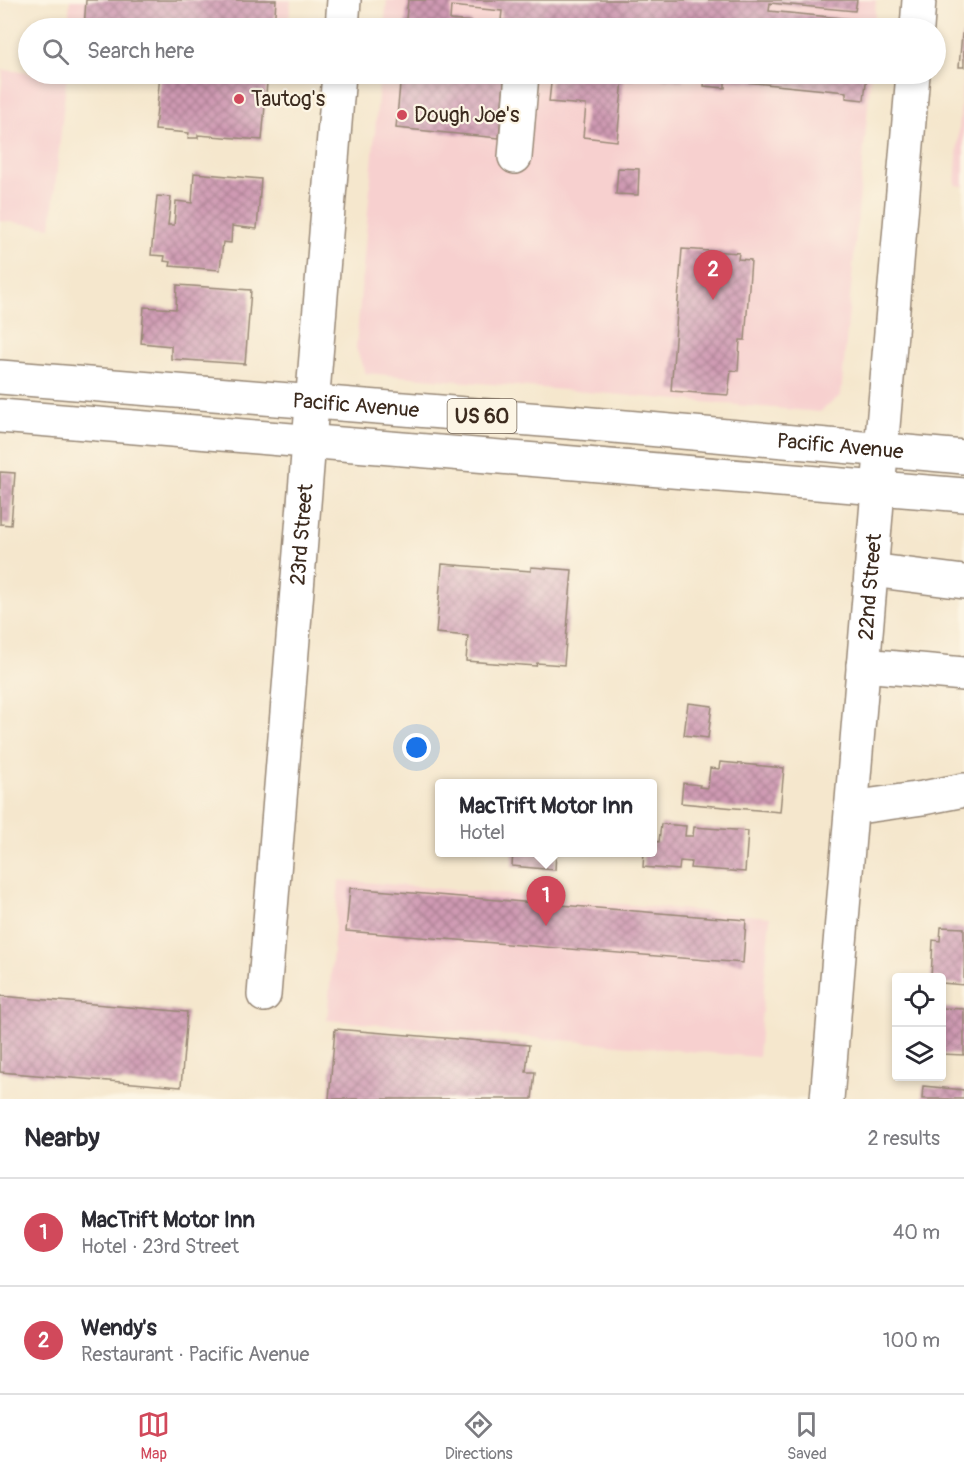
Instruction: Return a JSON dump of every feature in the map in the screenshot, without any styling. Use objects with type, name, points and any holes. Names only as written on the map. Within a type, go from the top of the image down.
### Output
[{"type":"main road","points":[[343,18],[344,0]]},
{"type":"main road","points":[[918,18],[920,0]]},
{"type":"main road","name":"23rd Street","points":[[264,995],[338,84]]},
{"type":"main road","points":[[515,157],[521,84]]},
{"type":"main road","name":"22nd Street","points":[[827,1099],[912,84]]},
{"type":"main road","name":"Pacific Avenue","points":[[0,377],[580,423],[964,457]]},
{"type":"main road","name":"Pacific Avenue","points":[[0,416],[964,495]]},
{"type":"main road","points":[[871,570],[964,582]]},
{"type":"main road","points":[[863,665],[964,674]]},
{"type":"main road","points":[[851,807],[923,798],[964,790]]},
{"type":"shaded area","points":[[70,0],[291,0],[289,18],[69,18]]},
{"type":"shaded area","points":[[387,0],[876,0],[875,18],[385,18]]},
{"type":"shaded area","points":[[964,59],[964,186],[955,185]]},
{"type":"shaded area","points":[[3,70],[18,71],[18,84],[66,84],[51,227],[0,221],[0,100]]},
{"type":"shaded area","points":[[379,84],[870,84],[841,395],[820,412],[365,373],[356,348]]},
{"type":"shaded area","points":[[339,880],[770,917],[758,1057],[327,1020]]},
{"type":"building","points":[[86,0],[276,0],[275,18],[85,18]]},
{"type":"building","points":[[408,0],[857,0],[855,11],[770,3],[769,11],[840,18],[501,18],[502,11],[451,6],[450,18],[406,18]]},
{"type":"building","points":[[962,34],[964,34],[964,67],[959,67]]},
{"type":"building","points":[[159,84],[267,84],[262,140],[198,135],[198,138],[188,138],[189,133],[155,130]]},
{"type":"building","points":[[400,84],[504,84],[499,138],[396,128]]},
{"type":"building","points":[[551,84],[623,84],[617,141],[583,137],[586,105],[549,102]]},
{"type":"building","points":[[704,84],[725,84],[725,88],[704,86]]},
{"type":"building","points":[[765,84],[866,84],[864,100],[846,98],[846,92]]},
{"type":"building","points":[[618,168],[639,169],[638,195],[616,194]]},
{"type":"building","points":[[194,173],[261,179],[257,229],[232,226],[231,243],[223,242],[220,270],[170,266],[171,262],[164,261],[165,256],[151,255],[157,196],[171,197],[168,225],[174,225],[176,201],[192,203]]},
{"type":"building","points":[[682,249],[739,253],[738,259],[751,260],[745,340],[740,340],[738,371],[731,370],[728,395],[671,391]]},
{"type":"building","points":[[177,285],[251,290],[245,364],[171,359],[171,346],[141,343],[144,307],[176,309]]},
{"type":"building","points":[[0,472],[15,473],[11,525],[0,524]]},
{"type":"building","points":[[442,564],[531,571],[531,567],[572,570],[564,665],[537,663],[536,666],[466,661],[468,636],[436,633]]},
{"type":"building","points":[[688,703],[712,706],[708,738],[684,735]]},
{"type":"building","points":[[720,762],[784,768],[780,812],[681,803],[683,783],[708,788],[710,768],[719,769]]},
{"type":"building","points":[[661,824],[686,826],[685,836],[693,836],[694,827],[748,831],[745,872],[690,868],[691,862],[680,861],[679,870],[643,867],[644,857],[657,857],[657,842],[659,842]]},
{"type":"building","points":[[513,857],[556,857],[555,870],[512,866]]},
{"type":"building","points":[[350,888],[746,920],[743,963],[346,931]]},
{"type":"building","points":[[941,927],[964,928],[964,985],[946,983],[946,973],[931,973],[933,940],[940,941]]},
{"type":"building","points":[[0,996],[187,1012],[181,1087],[0,1072]]},
{"type":"building","points":[[946,1008],[964,1009],[964,1055],[946,1054]]},
{"type":"building","points":[[335,1029],[529,1045],[526,1072],[535,1072],[532,1099],[329,1099]]},
{"type":"building","points":[[923,1086],[964,1090],[964,1099],[922,1099]]},
{"type":"place","name":"Tautog's","points":[[239,99]]},
{"type":"place","name":"Dough Joe's","points":[[402,115]]},
{"type":"place","name":"Wendy's","points":[[713,300]]},
{"type":"place","name":"MacTrift Motor Inn","points":[[546,926]]}]
